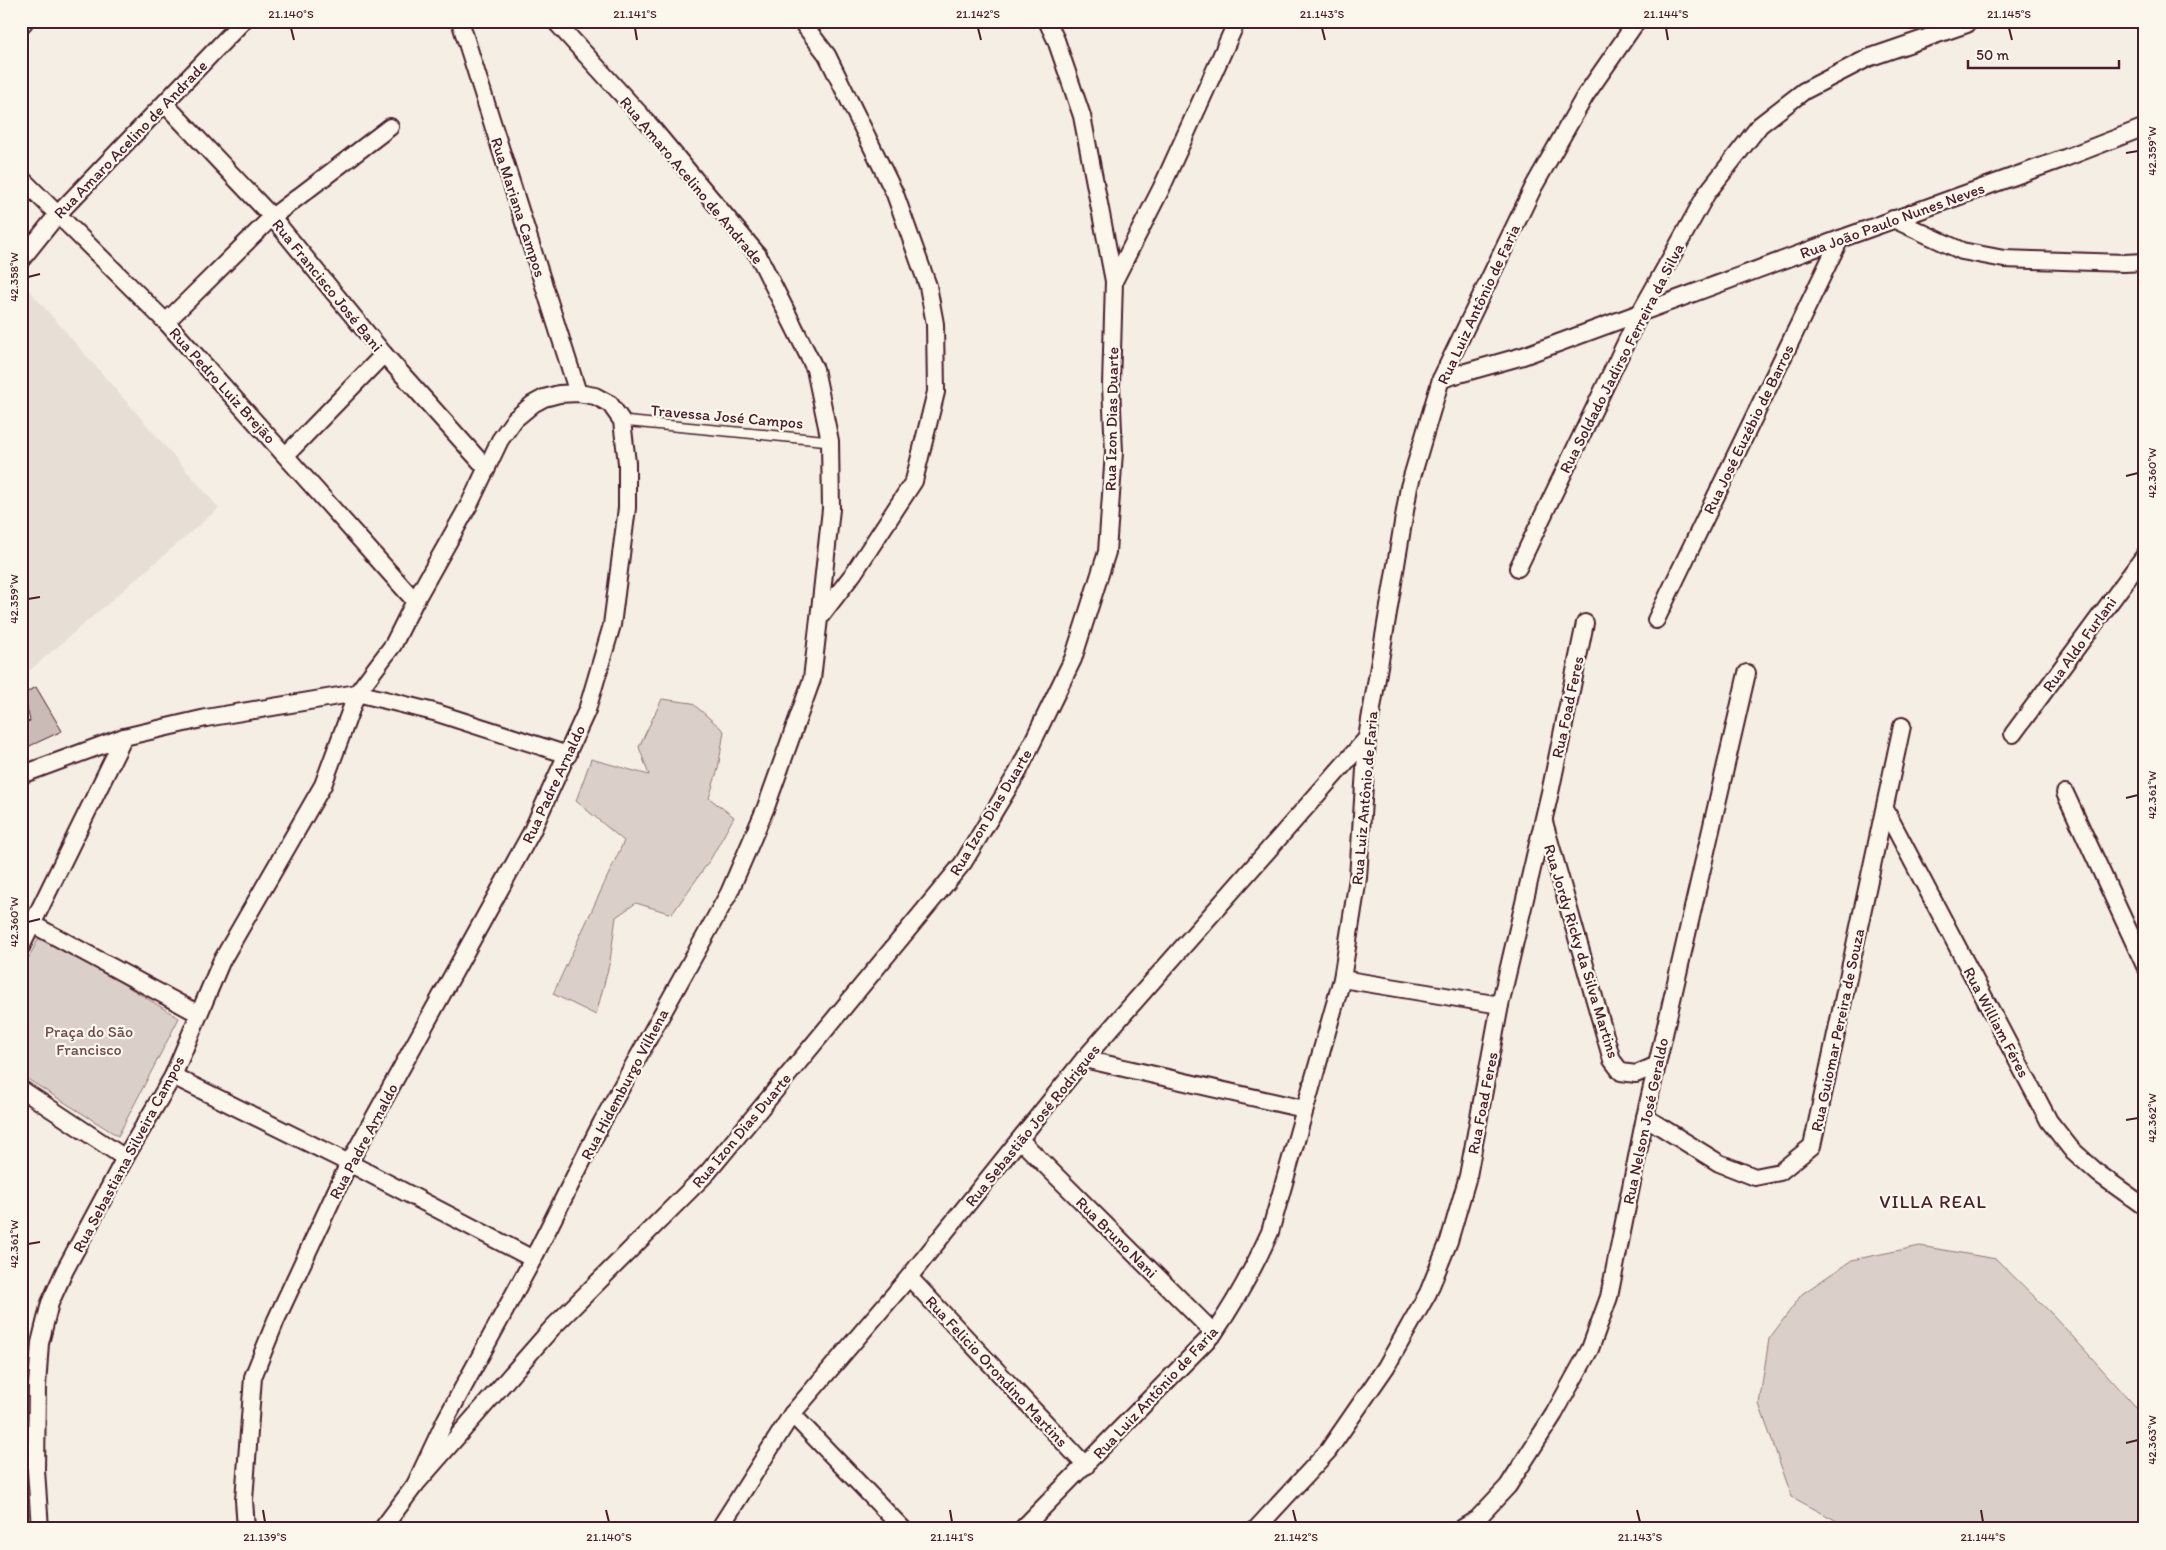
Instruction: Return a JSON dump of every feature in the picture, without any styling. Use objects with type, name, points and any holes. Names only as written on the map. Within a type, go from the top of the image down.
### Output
[{"type":"street","points":[[21,26],[25,21]]},
{"type":"street","name":"Rua Amaro Acelino de Andrade","points":[[21,260],[57,215],[243,21]]},
{"type":"street","name":"Rua Mariana Campos","points":[[460,21],[578,393]]},
{"type":"street","name":"Rua Amaro Acelino de Andrade","points":[[555,21],[648,123],[758,255],[815,369],[830,441],[830,509],[819,619]]},
{"type":"street","points":[[801,21],[827,55],[895,194],[928,286],[935,324],[936,392],[914,481],[853,574],[819,619]]},
{"type":"street","name":"Rua Izon Dias Duarte","points":[[415,1485],[552,1328],[708,1172],[963,863],[1018,772],[1073,659],[1107,552],[1114,452],[1110,386],[1114,281],[1082,116],[1056,40],[1047,21]]},
{"type":"street","points":[[1114,281],[1161,190],[1238,21]]},
{"type":"street","name":"Rua Luiz Antônio de Faria","points":[[1022,1529],[1086,1466],[1214,1333],[1246,1282],[1270,1232],[1342,979],[1358,878],[1367,738],[1396,571],[1408,487],[1440,379],[1534,186],[1585,96],[1637,21]]},
{"type":"street","name":"Rua Soldado Jadirso Ferreira da Silva","points":[[1518,568],[1640,313],[1707,194],[1760,125],[1804,91],[1868,58],[1967,24]]},
{"type":"street","name":"Rua Francisco José Bani","points":[[165,104],[272,217],[384,354],[487,468]]},
{"type":"street","points":[[166,322],[272,217],[390,127]]},
{"type":"street","name":"Rua João Paulo Nunes Neves","points":[[1440,379],[1523,356],[2145,127]]},
{"type":"street","name":"Rua Pedro Luiz Brejão","points":[[21,178],[166,322],[415,601]]},
{"type":"street","points":[[1893,219],[1962,251],[2004,259],[2145,262]]},
{"type":"street","name":"Rua José Euzébio de Barros","points":[[1656,620],[1840,239]]},
{"type":"street","points":[[286,455],[384,354]]},
{"type":"street","points":[[357,693],[394,645],[415,601],[470,503],[500,440],[516,419],[533,404],[559,394],[578,393],[595,396],[610,404],[622,421]]},
{"type":"street","name":"Rua Padre Arnaldo","points":[[246,1529],[244,1500],[253,1377],[276,1320],[349,1163],[531,833],[587,710],[612,625],[627,508],[626,463],[622,421]]},
{"type":"street","name":"Rua Aldo Furlani","points":[[2013,734],[2145,554]]},
{"type":"street","name":"Rua Hidemburgo Vilhena","points":[[382,1529],[415,1485],[446,1419],[533,1259],[607,1114],[729,893],[766,807],[812,679],[819,619]]},
{"type":"street","name":"Rua Foad Feres","points":[[1256,1529],[1328,1451],[1386,1368],[1428,1293],[1449,1241],[1468,1176],[1500,1005],[1543,820],[1584,623]]},
{"type":"street","name":"Rua Nelson José Geraldo","points":[[1461,1529],[1478,1519],[1508,1486],[1554,1414],[1590,1348],[1609,1297],[1645,1117],[1747,673]]},
{"type":"street","points":[[21,775],[124,736],[206,718],[357,693],[434,712],[568,755]]},
{"type":"street","name":"Rua Sebastiana Silveira Campos","points":[[40,1529],[36,1470],[37,1386],[40,1343],[50,1303],[65,1270],[125,1158],[173,1076],[221,962],[323,784],[357,693]]},
{"type":"street","name":"Rua Guiomar Pereira de Souza","points":[[1645,1117],[1719,1163],[1755,1176],[1780,1172],[1812,1146],[1902,726]]},
{"type":"street","points":[[21,948],[34,925],[124,736]]},
{"type":"street","name":"Rua Sebastião José Rodrigues","points":[[719,1529],[792,1414],[909,1277],[1084,1059],[1367,738]]},
{"type":"street","points":[[2065,793],[2145,966]]},
{"type":"street","name":"Rua William Féres","points":[[1885,809],[2049,1121],[2071,1149],[2099,1174],[2145,1206]]},
{"type":"street","name":"Rua Jordy Ricky da Silva Martins","points":[[1543,820],[1612,1060],[1621,1072],[1636,1074],[1657,1065]]},
{"type":"street","points":[[34,925],[199,1014]]},
{"type":"street","points":[[1342,979],[1500,1005]]},
{"type":"street","points":[[1084,1059],[1304,1109]]},
{"type":"street","points":[[173,1076],[349,1163],[533,1259]]},
{"type":"street","points":[[21,1089],[125,1158]]},
{"type":"street","name":"Rua Bruno Nani","points":[[1020,1140],[1214,1333]]},
{"type":"street","name":"Rua Felicio Orondino Martins","points":[[909,1277],[1086,1466]]},
{"type":"street","points":[[792,1414],[902,1529]]},
{"type":"lane","name":"Travessa José Campos","points":[[622,421],[830,441]]},
{"type":"shaded area","points":[[29,290],[219,508],[21,678],[21,303]]},
{"type":"green space","points":[[662,699],[692,703],[724,731],[718,769],[709,798],[734,817],[710,860],[672,914],[636,903],[616,917],[610,961],[596,1015],[553,994],[624,841],[576,801],[591,759],[649,775],[639,747]]},
{"type":"green space","name":"Praça do São Francisco","points":[[41,934],[179,1018],[118,1136],[21,1075],[21,972]]},
{"type":"green space","points":[[1920,1246],[1996,1259],[2054,1316],[2145,1417],[2145,1529],[1852,1529],[1792,1497],[1759,1404],[1769,1339],[1802,1294],[1852,1260]]},
{"type":"building","points":[[36,687],[62,731],[21,750],[21,724],[30,721],[24,694]]},
{"type":"district","name":"VILLA REAL","points":[[1933,1201]]}]
